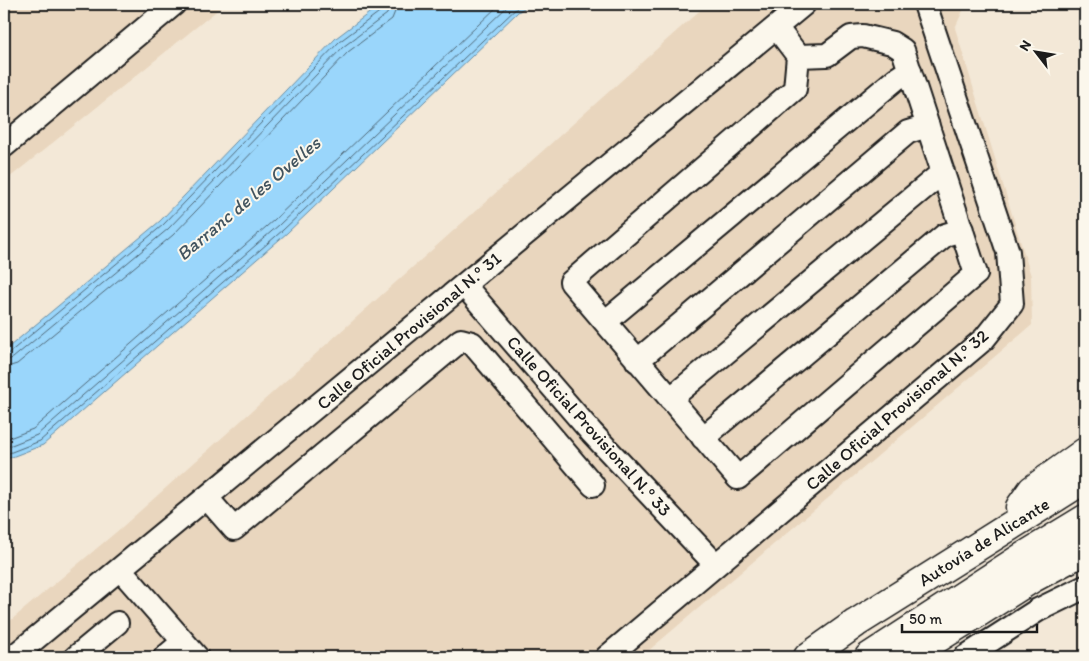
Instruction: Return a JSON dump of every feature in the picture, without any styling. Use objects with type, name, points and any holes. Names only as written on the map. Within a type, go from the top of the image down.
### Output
[{"type":"highway","points":[[1006,527],[1032,490],[1085,452]]},
{"type":"highway","name":"Autovía de Alicante","points":[[808,657],[856,623],[1085,479]]},
{"type":"highway","name":"Autovía de Alicante","points":[[868,657],[1085,519]]},
{"type":"highway","points":[[908,657],[1033,578],[1085,550]]},
{"type":"street","points":[[4,146],[174,4]]},
{"type":"street","name":"Calle Oficial Provisional N.º 31","points":[[13,657],[804,4]]},
{"type":"street","name":"Calle Oficial Provisional N.º 32","points":[[607,657],[984,339],[1012,304],[1008,252],[925,4]]},
{"type":"street","points":[[776,27],[798,56],[795,89],[571,282],[738,478],[976,274],[903,50],[892,43],[862,36],[851,37],[827,55],[798,56]]},
{"type":"street","points":[[605,322],[888,85],[910,70]]},
{"type":"street","points":[[638,361],[908,132],[928,126]]},
{"type":"street","points":[[670,399],[943,172]]},
{"type":"street","points":[[703,438],[944,234],[962,230]]},
{"type":"street","name":"Calle Oficial Provisional N.º 33","points":[[464,285],[592,433],[716,565]]},
{"type":"street","points":[[207,498],[234,529],[460,340],[472,343],[593,485]]},
{"type":"street","points":[[120,569],[190,649],[165,657]]},
{"type":"street","points":[[965,657],[1038,610],[1085,587]]},
{"type":"street","points":[[76,657],[117,623]]},
{"type":"shaded area","points":[[4,4],[225,4],[4,182]]},
{"type":"shaded area","points":[[707,4],[966,4],[955,28],[1031,276],[1032,325],[641,657],[4,657],[4,626],[121,528]]},
{"type":"water","name":"Barranc de les Ovelles","points":[[381,4],[530,4],[518,12],[287,233],[43,445],[4,460],[4,351],[160,221],[336,38]]}]
